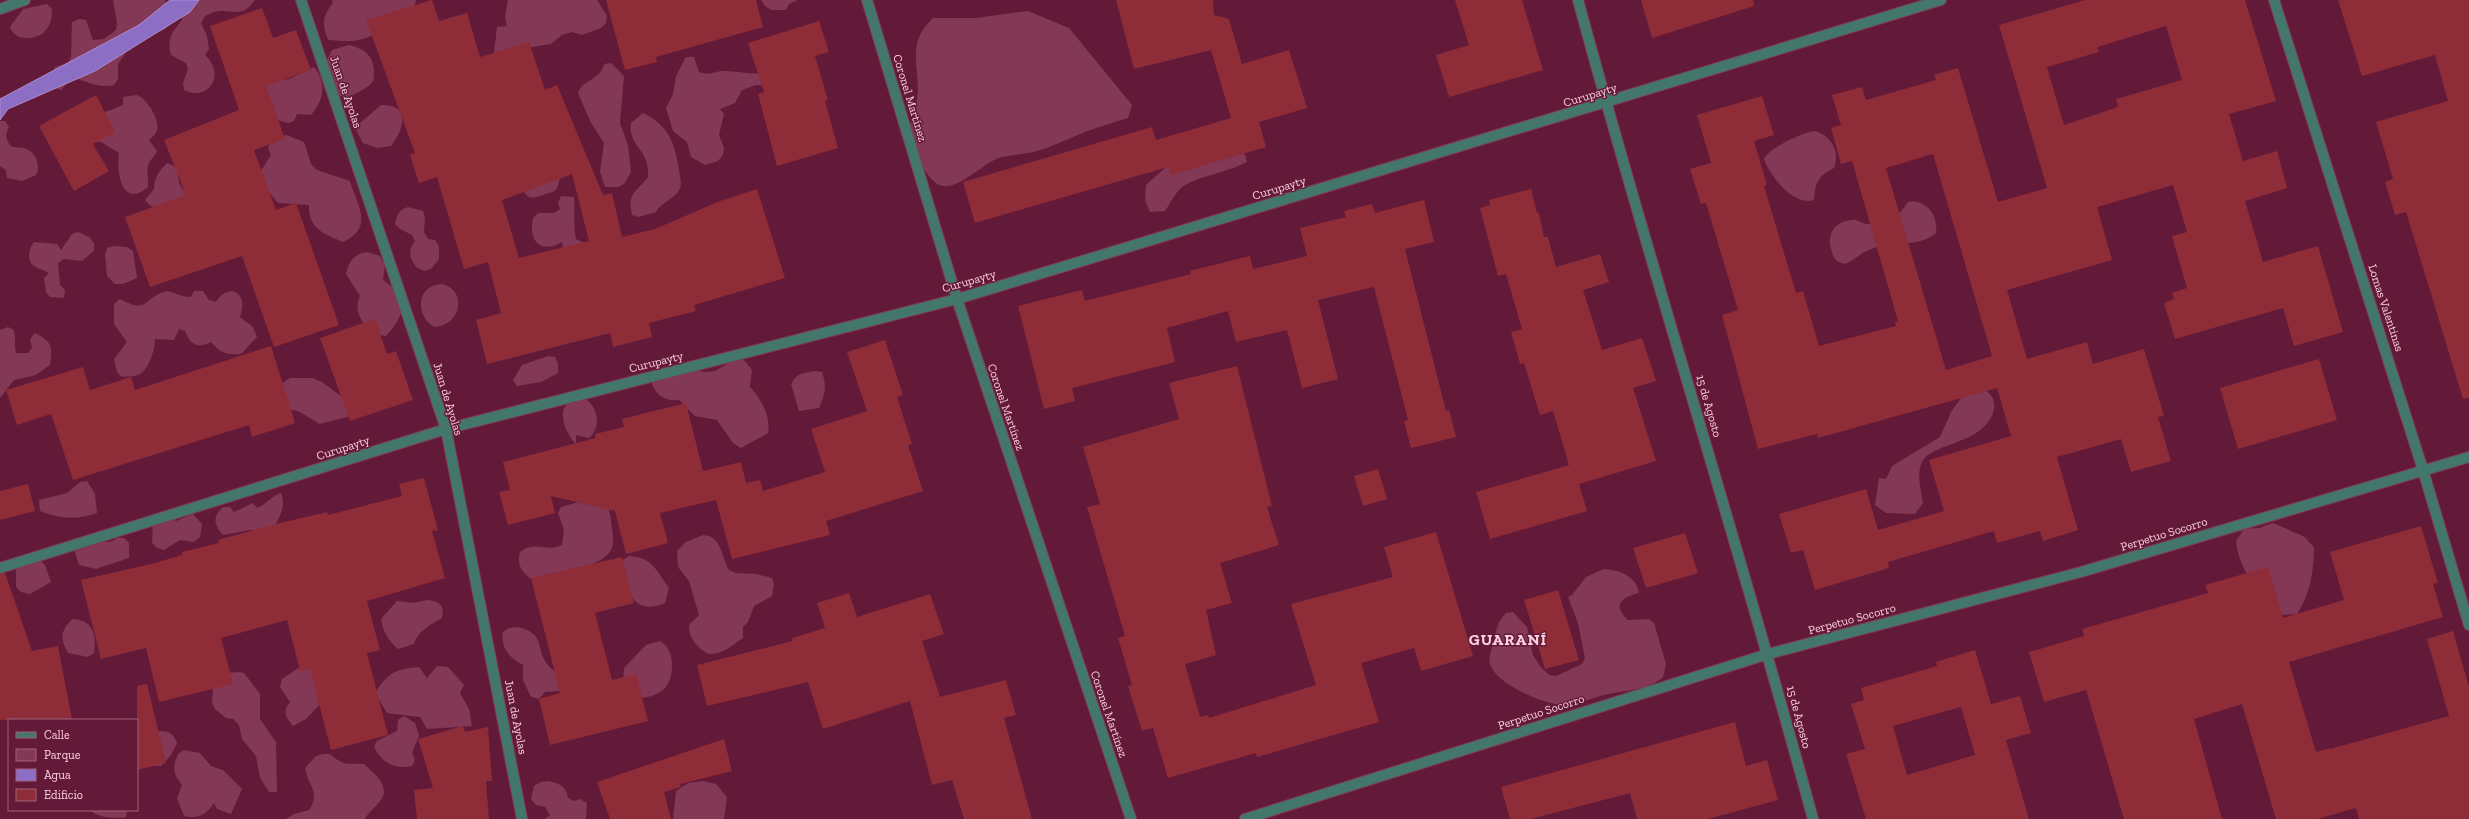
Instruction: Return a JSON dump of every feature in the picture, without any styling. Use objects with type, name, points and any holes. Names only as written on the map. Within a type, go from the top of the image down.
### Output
[{"type":"street","points":[[0,9],[25,0]]},
{"type":"street","name":"Juan de Ayolas","points":[[301,0],[446,429],[522,819]]},
{"type":"street","name":"Coronel Martínez","points":[[867,0],[957,299],[1131,819]]},
{"type":"street","name":"15 de Agosto","points":[[1578,0],[1606,103],[1768,654],[1812,819]]},
{"type":"street","name":"Curupayty","points":[[0,568],[446,429],[957,299],[1606,103],[1940,0]]},
{"type":"street","name":"Lomas Valentinas","points":[[2274,0],[2424,470],[2469,625]]},
{"type":"street","name":"Perpetuo Socorro","points":[[1245,819],[1768,654],[2081,572],[2469,457]]},
{"type":"green space","points":[[113,0],[165,0],[170,19],[169,25],[164,30],[134,41],[118,64],[118,79],[114,85],[100,86],[79,79],[72,79],[61,90],[53,88],[52,74],[55,67],[68,63],[71,57],[72,22],[79,19],[86,20],[93,40],[104,39],[116,30],[117,23]]},
{"type":"green space","points":[[179,0],[255,0],[246,9],[239,12],[219,11],[205,16],[201,23],[207,36],[209,49],[205,55],[211,63],[214,71],[214,78],[207,90],[200,93],[192,93],[184,90],[183,83],[188,69],[186,63],[171,55],[169,45],[171,36],[182,20]]},
{"type":"green space","points":[[332,0],[416,0],[413,13],[374,28],[371,36],[355,41],[345,41],[328,40],[326,35],[324,21],[329,8],[333,3]]},
{"type":"green space","points":[[508,0],[597,0],[607,16],[606,23],[601,28],[582,35],[572,32],[562,35],[551,44],[494,53],[497,27],[507,26],[505,17]]},
{"type":"green space","points":[[761,0],[798,0],[789,4],[786,10],[771,10],[765,6]]},
{"type":"green space","points":[[47,4],[52,9],[50,23],[48,28],[42,34],[32,38],[26,38],[16,35],[13,32],[10,27],[23,9]]},
{"type":"green space","points":[[1028,11],[1069,28],[1132,105],[1128,118],[1093,129],[1044,149],[996,159],[956,184],[943,186],[937,184],[925,171],[920,162],[912,144],[910,135],[918,93],[916,49],[918,39],[933,18],[976,18]]},
{"type":"green space","points":[[349,45],[368,54],[374,66],[374,76],[371,84],[346,99],[337,94],[325,63],[332,50]]},
{"type":"green space","points":[[686,57],[694,57],[699,72],[703,73],[724,71],[755,74],[765,73],[769,86],[756,85],[742,90],[735,103],[720,109],[724,114],[719,135],[724,148],[723,155],[718,161],[705,165],[691,157],[687,142],[673,131],[666,108],[673,94],[676,76]]},
{"type":"green space","points":[[611,63],[624,76],[620,123],[628,145],[631,172],[624,184],[618,187],[605,187],[600,172],[604,143],[591,123],[578,93],[580,88],[596,77],[604,64]]},
{"type":"green space","points":[[314,67],[321,79],[322,91],[319,103],[311,115],[297,114],[294,121],[288,123],[274,119],[258,94],[267,82],[289,79]]},
{"type":"green space","points":[[137,95],[149,105],[157,120],[156,132],[149,140],[157,151],[150,161],[147,170],[148,187],[139,193],[132,194],[127,191],[120,178],[118,161],[119,153],[101,142],[93,142],[98,115],[123,105],[123,97]]},
{"type":"green space","points":[[381,105],[391,106],[397,109],[401,113],[402,119],[399,133],[391,146],[377,148],[363,143],[356,130],[360,123]]},
{"type":"green space","points":[[643,113],[659,124],[669,136],[673,144],[677,160],[681,184],[678,192],[656,212],[639,217],[632,215],[631,202],[634,193],[648,177],[648,167],[643,154],[633,138],[631,123]]},
{"type":"green space","points":[[0,121],[5,121],[9,127],[6,137],[11,146],[24,148],[32,152],[34,155],[38,163],[36,175],[22,181],[7,178],[6,170],[0,166]]},
{"type":"green space","points":[[1815,131],[1821,133],[1833,145],[1836,162],[1834,168],[1824,174],[1818,181],[1815,189],[1814,200],[1806,201],[1791,195],[1777,181],[1764,159],[1772,150],[1787,141],[1803,134]]},
{"type":"green space","points":[[286,135],[304,142],[311,164],[317,170],[350,181],[359,207],[361,222],[359,230],[343,242],[318,230],[311,220],[309,205],[278,203],[263,185],[260,172],[271,155],[268,148],[272,140]]},
{"type":"green space","points":[[1243,149],[1247,162],[1240,166],[1187,184],[1181,188],[1165,211],[1150,212],[1145,200],[1146,185],[1165,168]]},
{"type":"green space","points":[[167,163],[177,167],[179,183],[183,190],[189,192],[190,207],[166,211],[155,208],[145,200],[154,189],[155,181],[158,175]]},
{"type":"green space","points":[[562,166],[558,186],[555,191],[531,198],[526,195],[522,186]]},
{"type":"green space","points":[[561,196],[574,197],[576,239],[587,244],[563,249],[562,242],[554,246],[547,247],[537,243],[534,239],[532,233],[533,218],[538,213],[554,213],[560,209],[558,203]]},
{"type":"green space","points":[[1914,201],[1929,208],[1932,212],[1936,222],[1936,233],[1929,238],[1912,243],[1877,247],[1866,251],[1845,264],[1835,259],[1830,246],[1830,241],[1833,231],[1840,223],[1854,220],[1867,224],[1880,223],[1896,216],[1908,202]]},
{"type":"green space","points":[[408,207],[423,211],[425,217],[424,232],[428,239],[435,240],[439,246],[439,259],[431,269],[424,271],[416,267],[410,254],[412,245],[415,241],[412,235],[400,229],[395,224],[398,213]]},
{"type":"green space","points":[[78,232],[89,237],[94,243],[94,251],[82,261],[64,259],[58,263],[60,285],[65,290],[64,298],[50,297],[46,292],[44,278],[49,273],[31,264],[29,254],[31,248],[34,242],[57,244],[61,250],[72,234]]},
{"type":"green space","points":[[114,246],[127,247],[133,251],[137,278],[123,284],[115,284],[107,276],[105,255],[107,248]]},
{"type":"green space","points":[[367,252],[380,256],[385,265],[383,279],[395,289],[400,295],[402,301],[403,307],[398,320],[386,336],[373,334],[365,326],[358,312],[358,301],[360,296],[346,274],[349,265],[355,256]]},
{"type":"green space","points":[[442,284],[456,293],[458,307],[455,315],[450,321],[443,325],[434,327],[424,316],[421,309],[421,302],[423,295],[427,290],[433,286]]},
{"type":"green space","points":[[167,291],[182,296],[191,297],[194,291],[203,291],[209,300],[216,302],[224,293],[232,291],[235,292],[242,300],[240,317],[253,327],[257,337],[241,354],[231,354],[221,351],[211,342],[202,345],[195,344],[189,340],[185,331],[179,329],[174,340],[155,339],[151,359],[142,373],[136,376],[122,377],[117,372],[114,359],[127,342],[114,324],[114,304],[120,299],[136,305],[141,305]]},
{"type":"green space","points":[[8,327],[14,330],[16,353],[28,353],[32,348],[30,339],[35,333],[45,339],[50,345],[51,359],[50,365],[36,375],[14,380],[0,398],[0,330]]},
{"type":"green space","points":[[548,356],[555,357],[558,364],[558,373],[541,382],[517,386],[513,380],[522,365]]},
{"type":"green space","points":[[737,358],[745,361],[752,370],[750,387],[758,397],[767,414],[769,427],[768,433],[741,448],[733,443],[717,420],[695,416],[679,400],[669,400],[660,396],[654,389],[651,379],[689,369],[705,372],[715,371]]},
{"type":"green space","points":[[815,371],[822,372],[825,390],[819,408],[799,411],[791,384],[798,376]]},
{"type":"green space","points":[[290,378],[313,378],[322,382],[345,399],[351,416],[320,424],[298,411],[285,409],[278,386]]},
{"type":"green space","points":[[1979,385],[1988,392],[1994,401],[1994,409],[1989,421],[1970,437],[1935,451],[1926,457],[1921,464],[1919,473],[1923,503],[1915,514],[1886,513],[1875,505],[1879,478],[1886,479],[1892,466],[1940,437],[1951,412],[1967,390]]},
{"type":"green space","points":[[584,398],[593,406],[597,417],[597,423],[596,428],[589,438],[576,435],[576,444],[569,436],[564,425],[563,413],[564,408],[570,401]]},
{"type":"green space","points":[[87,481],[95,494],[97,513],[83,517],[68,518],[54,516],[40,511],[39,500],[67,493],[80,482]]},
{"type":"green space","points":[[281,493],[283,498],[282,508],[272,531],[250,530],[223,535],[216,524],[217,514],[223,507],[230,507],[234,512],[253,503],[257,508]]},
{"type":"green space","points":[[586,500],[607,506],[611,517],[613,536],[612,548],[607,555],[600,560],[578,570],[535,581],[522,569],[519,561],[520,552],[531,547],[551,548],[562,545],[564,530],[558,513],[561,507]]},
{"type":"green space","points":[[164,514],[176,521],[193,514],[202,524],[200,537],[194,542],[180,540],[164,550],[157,548],[152,543],[153,521]]},
{"type":"green space","points":[[2273,523],[2312,540],[2304,537],[2314,547],[2313,564],[2308,591],[2297,614],[2282,615],[2274,607],[2246,572],[2241,563],[2238,552],[2236,541],[2244,529],[2259,528]]},
{"type":"green space","points":[[703,535],[709,536],[717,543],[729,570],[736,573],[756,574],[772,578],[774,584],[772,596],[754,606],[748,622],[743,627],[743,638],[725,650],[712,654],[699,647],[695,643],[690,633],[690,624],[699,615],[689,581],[678,567],[677,551],[686,542]]},
{"type":"green space","points":[[117,538],[124,538],[129,543],[129,558],[96,569],[79,565],[75,552],[78,544],[92,539],[110,542]]},
{"type":"green space","points":[[629,556],[643,559],[657,570],[669,588],[665,603],[654,606],[645,606],[632,598],[618,563]]},
{"type":"green space","points":[[40,560],[45,565],[51,582],[30,594],[21,592],[16,587],[16,568]]},
{"type":"green space","points":[[1604,569],[1616,571],[1626,575],[1635,582],[1638,587],[1639,593],[1624,599],[1621,602],[1620,610],[1628,620],[1649,619],[1654,623],[1666,664],[1663,677],[1645,687],[1603,695],[1568,705],[1554,704],[1532,697],[1501,679],[1494,671],[1489,659],[1497,627],[1506,613],[1513,612],[1527,627],[1533,655],[1540,666],[1549,675],[1556,676],[1582,664],[1585,658],[1578,623],[1568,597],[1572,595],[1586,577]]},
{"type":"green space","points":[[427,600],[435,601],[440,604],[443,610],[442,618],[422,631],[414,644],[398,649],[386,636],[381,619],[397,601],[414,603]]},
{"type":"green space","points":[[73,619],[80,620],[89,625],[94,635],[94,653],[88,657],[68,653],[65,648],[63,639],[64,631]]},
{"type":"green space","points":[[518,627],[536,636],[542,655],[547,664],[564,678],[564,686],[559,691],[545,692],[539,699],[531,697],[523,680],[523,665],[510,656],[505,648],[502,638],[503,632],[509,628]]},
{"type":"green space","points":[[660,641],[667,647],[671,656],[672,672],[670,679],[663,690],[657,694],[633,699],[623,682],[624,668],[646,645]]},
{"type":"green space","points":[[437,666],[448,667],[464,685],[460,693],[469,709],[472,726],[427,729],[420,717],[387,713],[375,693],[384,681],[393,673],[404,669],[419,667],[427,678]]},
{"type":"green space","points":[[300,667],[331,669],[330,694],[306,719],[293,726],[288,720],[286,714],[286,709],[290,702],[280,687],[282,679]]},
{"type":"green space","points":[[228,673],[244,673],[260,694],[260,719],[276,742],[277,792],[269,792],[260,778],[256,756],[242,739],[239,725],[233,719],[226,718],[215,709],[212,702],[213,686]]},
{"type":"green space","points":[[404,716],[415,723],[419,736],[412,753],[415,760],[412,766],[400,767],[389,764],[384,760],[374,746],[377,741],[397,731],[398,720]]},
{"type":"green space","points":[[160,731],[171,734],[177,743],[171,755],[161,766],[154,766],[147,757],[148,736]]},
{"type":"green space","points":[[184,750],[200,753],[211,766],[223,770],[242,789],[231,814],[217,809],[214,803],[208,811],[202,815],[194,817],[184,816],[177,798],[182,785],[175,774],[174,767],[178,754]]},
{"type":"green space","points":[[330,754],[346,764],[364,764],[380,780],[384,789],[384,795],[365,819],[286,819],[294,814],[309,810],[314,794],[305,768],[316,756]]},
{"type":"green space","points":[[549,781],[562,786],[566,791],[568,798],[574,801],[580,799],[587,803],[586,819],[545,819],[550,815],[545,807],[536,805],[531,799],[534,786],[541,782]]},
{"type":"green space","points":[[703,781],[716,784],[727,797],[724,819],[673,819],[676,791],[688,783]]},
{"type":"green space","points":[[91,811],[127,811],[126,817],[117,818],[93,813]]},
{"type":"water","points":[[170,0],[199,0],[190,12],[95,71],[8,109],[0,120],[0,99],[139,25]]},
{"type":"building","points":[[432,0],[439,21],[467,13],[480,57],[529,42],[545,90],[557,85],[603,195],[612,193],[622,237],[655,229],[720,201],[757,189],[785,278],[694,305],[696,311],[649,323],[652,337],[613,347],[610,333],[487,364],[476,320],[501,313],[488,262],[464,269],[437,177],[419,183],[410,155],[415,153],[366,20]],"holes":[[[572,174],[589,241],[519,258],[502,200]]]},
{"type":"building","points":[[606,0],[756,0],[763,27],[656,57],[657,62],[625,70]]},
{"type":"building","points":[[1116,0],[1213,0],[1214,15],[1229,19],[1242,64],[1289,50],[1307,108],[1259,122],[1266,147],[1171,175],[1168,167],[975,223],[963,182],[1152,127],[1156,140],[1231,118],[1211,50],[1134,69]]},
{"type":"building","points":[[1455,0],[1522,0],[1543,70],[1449,97],[1436,55],[1469,45]]},
{"type":"building","points":[[1641,0],[1753,0],[1754,6],[1652,38]]},
{"type":"building","points":[[2085,0],[2245,0],[2276,101],[2229,114],[2243,161],[2277,151],[2287,188],[2245,201],[2263,262],[2318,246],[2343,332],[2294,346],[2283,308],[2175,339],[2164,303],[2174,299],[2172,293],[2187,288],[2172,236],[2187,232],[2173,185],[2097,207],[2112,260],[2007,290],[2027,359],[2087,342],[2093,364],[2144,349],[2164,416],[2158,417],[2171,461],[2131,472],[2121,439],[2057,457],[2078,530],[2043,541],[2040,531],[1997,543],[1994,531],[1888,562],[1889,568],[1815,590],[1803,550],[1791,553],[1779,514],[1866,489],[1878,530],[1944,511],[1929,460],[2011,436],[1997,388],[1818,438],[1817,434],[1758,449],[1722,315],[1738,310],[1706,203],[1701,204],[1690,169],[1711,163],[1697,115],[1762,96],[1774,135],[1754,141],[1767,185],[1764,186],[1796,293],[1803,291],[1819,346],[1896,326],[1895,322],[1898,321],[1852,161],[1841,164],[1831,128],[1841,125],[1832,95],[1862,87],[1866,100],[1936,80],[1934,75],[1958,68],[1998,202],[2047,188],[1999,25]],"holes":[[[2166,26],[2182,80],[2116,99],[2118,107],[2064,125],[2047,67],[2099,52],[2097,47]],[[1933,154],[1992,356],[1946,370],[1886,168]]]},
{"type":"building","points":[[2338,0],[2469,0],[2469,398],[2463,399],[2406,212],[2395,215],[2385,182],[2393,179],[2376,122],[2448,101],[2435,55],[2362,76]]},
{"type":"building","points":[[262,8],[273,38],[296,30],[311,70],[266,86],[285,139],[254,150],[276,210],[296,203],[339,325],[274,347],[242,256],[150,287],[125,217],[186,195],[164,140],[239,110],[210,26]]},
{"type":"building","points":[[819,21],[829,52],[815,56],[828,100],[825,101],[838,148],[777,166],[758,94],[764,92],[748,43]]},
{"type":"building","points":[[96,95],[115,132],[93,144],[109,171],[74,191],[39,126]]},
{"type":"building","points":[[1531,189],[1537,213],[1539,213],[1544,237],[1548,237],[1556,267],[1600,254],[1609,282],[1583,290],[1602,350],[1642,338],[1656,381],[1633,388],[1656,461],[1579,484],[1587,511],[1490,539],[1476,492],[1569,465],[1553,411],[1540,415],[1524,363],[1520,364],[1511,332],[1522,329],[1506,274],[1498,276],[1480,208],[1490,205],[1489,200]]},
{"type":"building","points":[[1424,200],[1434,242],[1405,249],[1446,411],[1449,410],[1456,437],[1411,448],[1404,421],[1408,420],[1374,287],[1318,300],[1338,379],[1302,388],[1287,330],[1236,342],[1228,311],[1167,328],[1175,362],[1072,388],[1075,401],[1044,409],[1018,306],[1082,290],[1085,301],[1191,274],[1190,271],[1250,256],[1253,269],[1307,256],[1300,228],[1346,217],[1344,211],[1372,204],[1375,213]]},
{"type":"building","points":[[375,319],[387,354],[396,351],[413,400],[350,421],[320,338]]},
{"type":"building","points":[[885,340],[903,395],[897,397],[912,444],[908,445],[923,491],[826,521],[830,535],[732,559],[716,500],[660,513],[668,543],[626,554],[615,511],[551,496],[555,513],[508,525],[499,492],[510,490],[503,462],[596,438],[595,434],[624,427],[622,419],[686,403],[703,471],[741,462],[746,483],[760,480],[763,491],[825,472],[811,429],[867,411],[847,352]]},
{"type":"building","points":[[271,346],[295,423],[252,437],[249,425],[73,480],[51,414],[17,425],[6,390],[83,367],[90,390],[131,377],[135,390]]},
{"type":"building","points":[[2319,359],[2337,420],[2238,449],[2220,388]]},
{"type":"building","points":[[1237,366],[1272,506],[1267,507],[1279,545],[1220,563],[1232,603],[1206,610],[1216,655],[1185,664],[1200,717],[1208,715],[1209,718],[1316,685],[1291,604],[1393,577],[1384,547],[1436,532],[1473,656],[1421,671],[1414,648],[1361,663],[1379,722],[1257,757],[1256,753],[1168,778],[1153,728],[1142,731],[1128,686],[1132,685],[1118,638],[1125,636],[1087,507],[1100,504],[1083,447],[1179,419],[1169,383]]},
{"type":"building","points":[[1378,469],[1387,499],[1363,506],[1354,476]]},
{"type":"building","points":[[424,478],[438,530],[432,531],[445,578],[367,601],[380,650],[367,653],[388,735],[331,750],[310,669],[300,671],[287,620],[221,638],[233,684],[159,702],[146,648],[101,659],[81,580],[155,563],[182,555],[182,552],[219,543],[218,540],[276,524],[327,512],[328,515],[402,496],[399,484]]},
{"type":"building","points":[[28,484],[35,511],[0,520],[0,491]]},
{"type":"building","points":[[2421,526],[2438,583],[2433,584],[2443,617],[2289,662],[2316,752],[2449,716],[2427,639],[2453,631],[2469,687],[2469,819],[2359,819],[2356,808],[2317,819],[2276,819],[2242,704],[2194,719],[2222,819],[2124,819],[2086,690],[2044,702],[2029,652],[2084,636],[2082,629],[2208,593],[2205,585],[2268,567],[2283,618],[2344,600],[2330,552]]},
{"type":"building","points":[[1685,533],[1698,573],[1646,588],[1633,548]]},
{"type":"building","points":[[622,557],[634,603],[595,613],[612,680],[636,674],[648,721],[550,745],[539,699],[560,693],[531,578]]},
{"type":"building","points":[[5,573],[32,651],[58,646],[72,719],[0,720],[0,574]]},
{"type":"building","points":[[1558,590],[1579,660],[1545,669],[1524,600]]},
{"type":"building","points":[[849,593],[857,617],[930,594],[944,634],[922,641],[940,697],[1006,680],[1016,715],[1004,718],[1032,819],[964,819],[952,780],[932,785],[910,701],[823,729],[808,682],[707,706],[697,665],[793,641],[792,638],[825,628],[817,603]]},
{"type":"building","points":[[1975,650],[1991,704],[2020,696],[2031,733],[2006,740],[2029,819],[1866,819],[1846,754],[1865,749],[1851,704],[1864,700],[1861,688],[1937,666],[1936,662]],"holes":[[[1961,707],[1975,755],[1907,775],[1893,726]]]},
{"type":"building","points":[[147,684],[166,763],[138,770],[138,719],[137,686]]},
{"type":"building","points":[[1735,722],[1746,766],[1767,760],[1778,800],[1708,819],[1637,819],[1630,793],[1531,819],[1510,819],[1501,787]]},
{"type":"building","points":[[463,726],[465,732],[488,727],[492,781],[486,781],[489,819],[417,819],[414,790],[433,788],[418,739]]},
{"type":"building","points":[[724,739],[732,771],[680,784],[681,787],[664,792],[671,819],[610,819],[597,782]]},
{"type":"district","name":"GUARANÍ","points":[[1508,639]]}]
